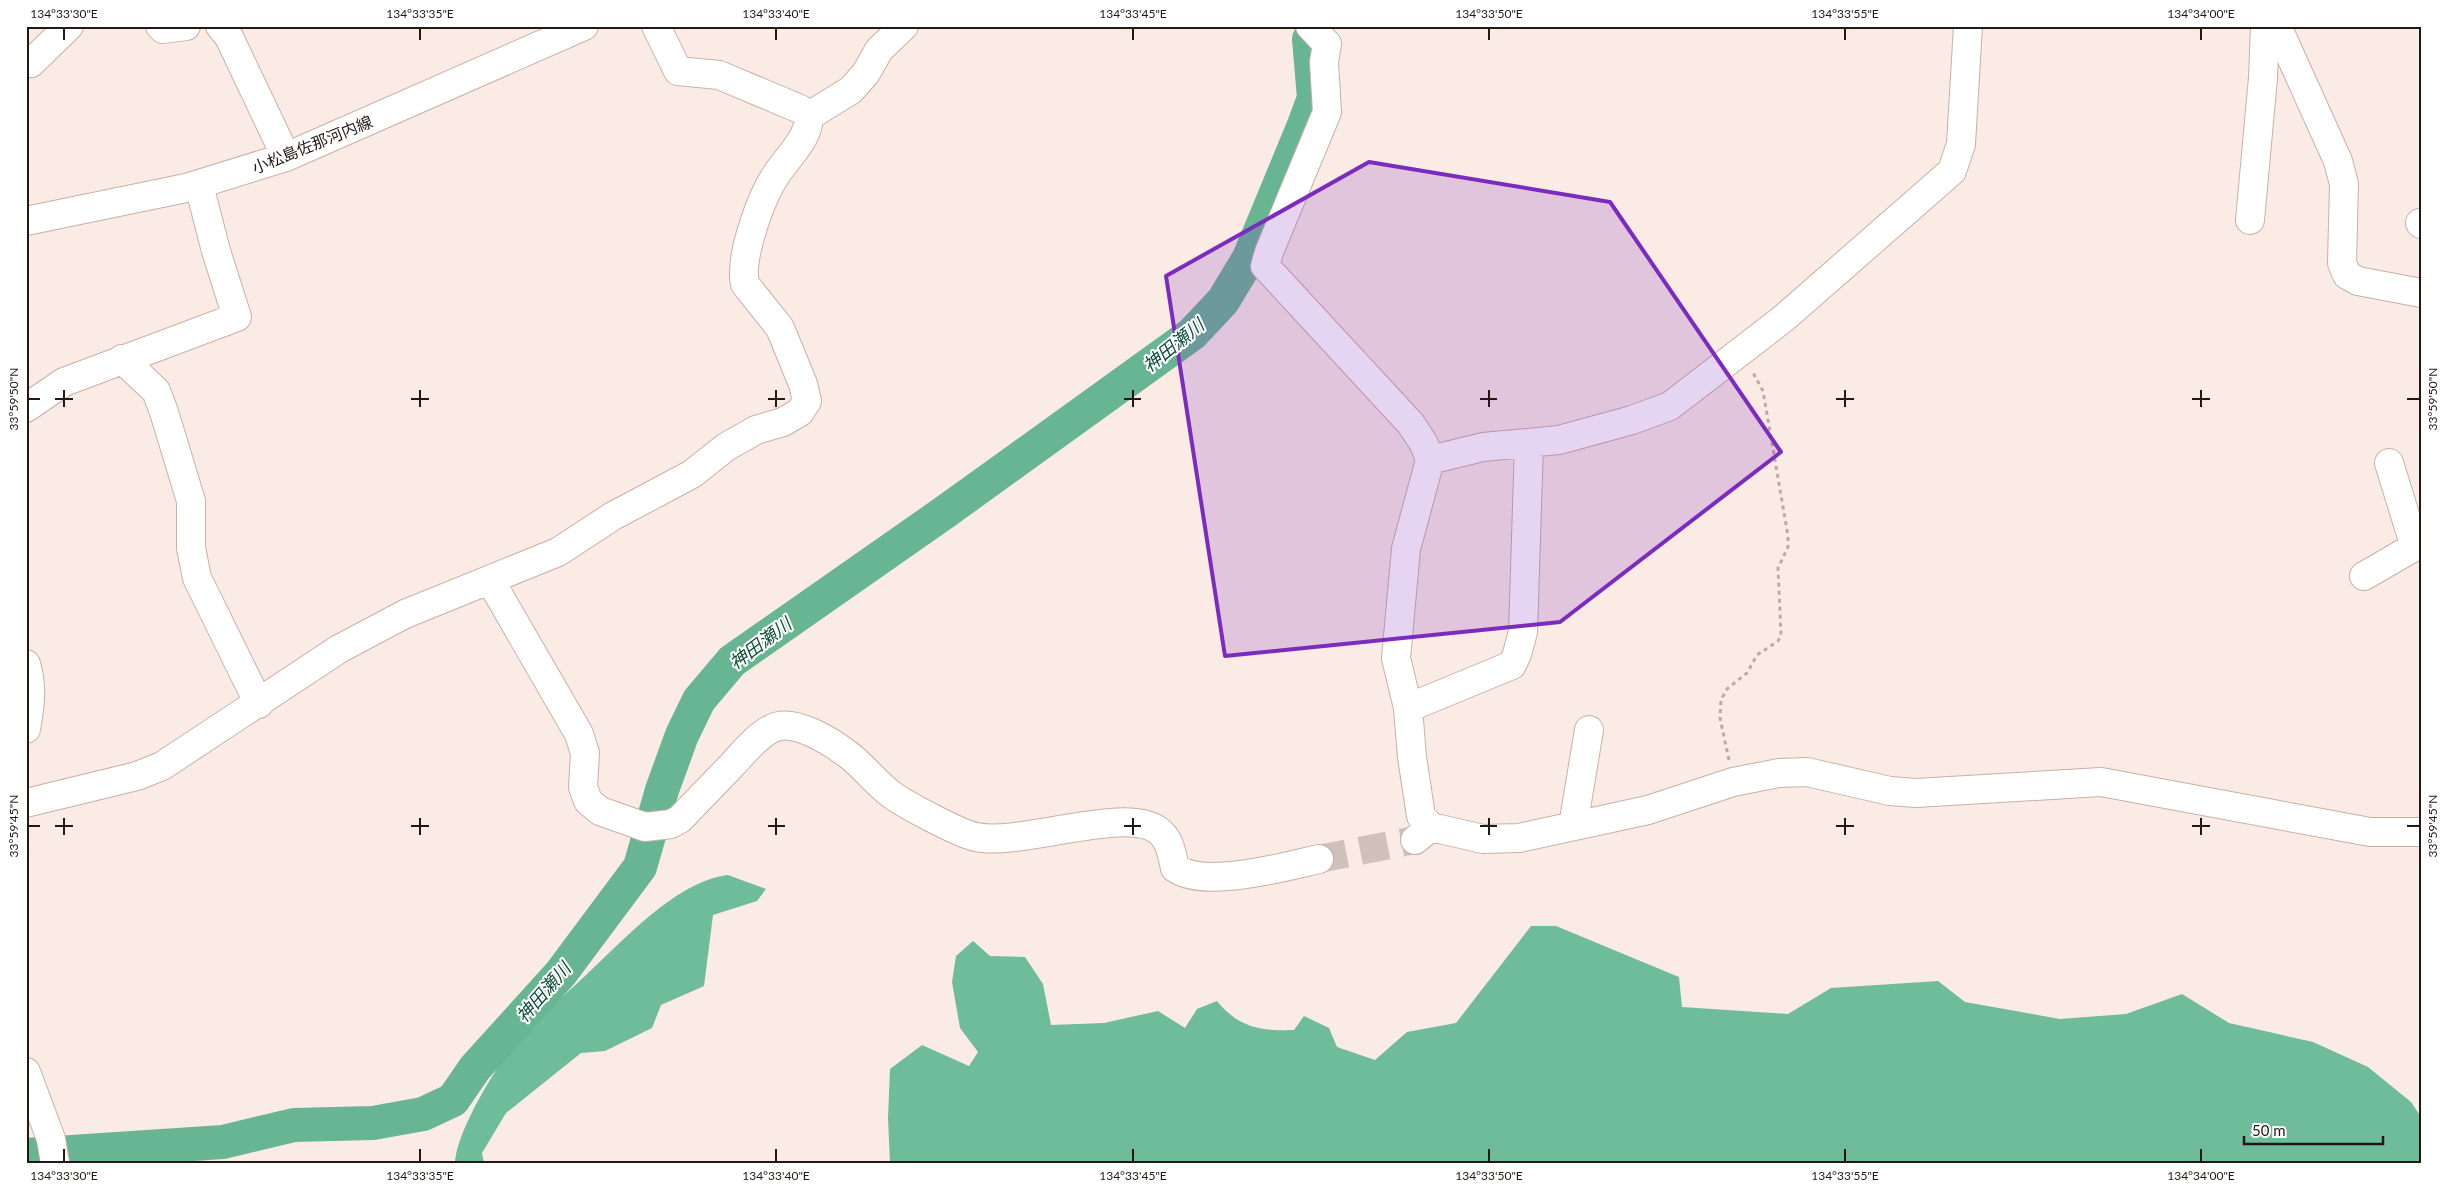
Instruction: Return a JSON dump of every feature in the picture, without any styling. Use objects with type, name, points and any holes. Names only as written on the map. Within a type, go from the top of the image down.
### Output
[{"type":"street","points":[[26,61],[31,63],[68,26]]},
{"type":"street","points":[[160,26],[163,29],[186,26]]},
{"type":"street","points":[[220,26],[230,37],[286,157]]},
{"type":"street","name":"小松島佐那河内線","points":[[26,221],[200,185],[286,157],[584,26]]},
{"type":"street","points":[[656,26],[678,72],[718,76],[800,109],[809,116]]},
{"type":"street","points":[[809,116],[851,90],[866,73],[879,50],[904,26]]},
{"type":"street","points":[[1430,460],[1483,446],[1528,444],[1558,440],[1632,420],[1670,406],[1784,318],[1952,171],[1961,144],[1968,26]]},
{"type":"street","points":[[2250,220],[2263,78],[2265,26]]},
{"type":"street","points":[[2277,26],[2338,161],[2344,184],[2342,263],[2348,275],[2358,281],[2421,293]]},
{"type":"street","points":[[1315,32],[1327,44],[1324,62],[1327,112],[1269,252],[1265,266],[1410,424],[1424,444],[1430,460],[1406,549],[1396,658],[1408,708],[1412,757],[1423,834],[1519,838],[1648,810],[1734,782],[1779,773],[1807,772],[1890,791],[1916,793],[2102,782],[2370,832],[2421,832]]},
{"type":"street","points":[[26,803],[137,776],[162,766],[339,650],[397,618],[558,552],[613,516],[692,474],[726,447],[756,430],[783,422],[800,412],[806,401],[803,384],[780,328],[745,284],[743,276],[746,257],[763,196],[809,130],[809,116]]},
{"type":"street","points":[[26,408],[64,382],[237,318],[216,251],[200,185]]},
{"type":"street","points":[[122,359],[156,391],[191,501],[191,548],[197,578],[259,704]]},
{"type":"street","points":[[1408,708],[1512,664],[1518,654],[1523,632],[1528,444]]},
{"type":"street","points":[[2364,576],[2418,545],[2389,464]]},
{"type":"street","points":[[490,580],[578,734],[585,753],[583,787],[588,801],[600,811],[652,827],[671,824],[680,819],[752,744],[773,728],[789,726],[820,737],[850,756],[892,795],[975,837],[998,840],[1023,838],[1123,821],[1146,826],[1160,832],[1168,842],[1175,868],[1183,874],[1241,876],[1319,860]]},
{"type":"street","points":[[26,664],[31,681],[26,729]]},
{"type":"street","points":[[1573,826],[1588,730]]},
{"type":"street","points":[[26,1072],[51,1139],[56,1163]]},
{"type":"path","points":[[1734,782],[1720,718],[1721,700],[1726,689],[1747,673],[1756,655],[1767,646],[1778,641],[1781,635],[1778,568],[1788,547],[1788,536],[1764,391],[1756,380],[1744,350]]},
{"type":"highlighted area","points":[[1369,162],[1610,202],[1781,452],[1560,622],[1225,656],[1166,276]]},
{"type":"green space","points":[[728,875],[766,889],[757,901],[713,915],[704,986],[661,1005],[652,1028],[605,1051],[581,1053],[506,1113],[482,1153],[484,1163],[455,1163],[457,1149],[463,1133],[481,1095],[514,1044],[524,1033],[651,915],[689,889],[708,880]]},
{"type":"green space","points":[[1531,926],[1556,926],[1679,977],[1682,1007],[1788,1014],[1831,988],[1938,981],[1965,1002],[2060,1019],[2126,1014],[2182,994],[2229,1023],[2313,1042],[2368,1067],[2411,1102],[2421,1117],[2421,1163],[890,1163],[888,1118],[890,1069],[922,1045],[969,1066],[978,1052],[960,1028],[952,982],[956,956],[973,941],[990,956],[1025,957],[1043,984],[1051,1025],[1104,1023],[1158,1011],[1185,1028],[1197,1009],[1217,1001],[1225,1010],[1242,1022],[1271,1030],[1294,1030],[1304,1016],[1329,1028],[1337,1047],[1375,1060],[1407,1032],[1456,1023]]},
{"type":"waterway","name":"神田瀬川","points":[[26,1155],[223,1142],[294,1125],[373,1123],[423,1114],[453,1100],[475,1068],[561,973],[640,867],[662,790],[682,735],[699,700],[732,661],[945,512],[1192,334],[1223,301],[1249,258],[1314,98],[1309,39],[1317,26]]},
{"type":"tunnel","points":[[1319,859],[1415,840]]}]
